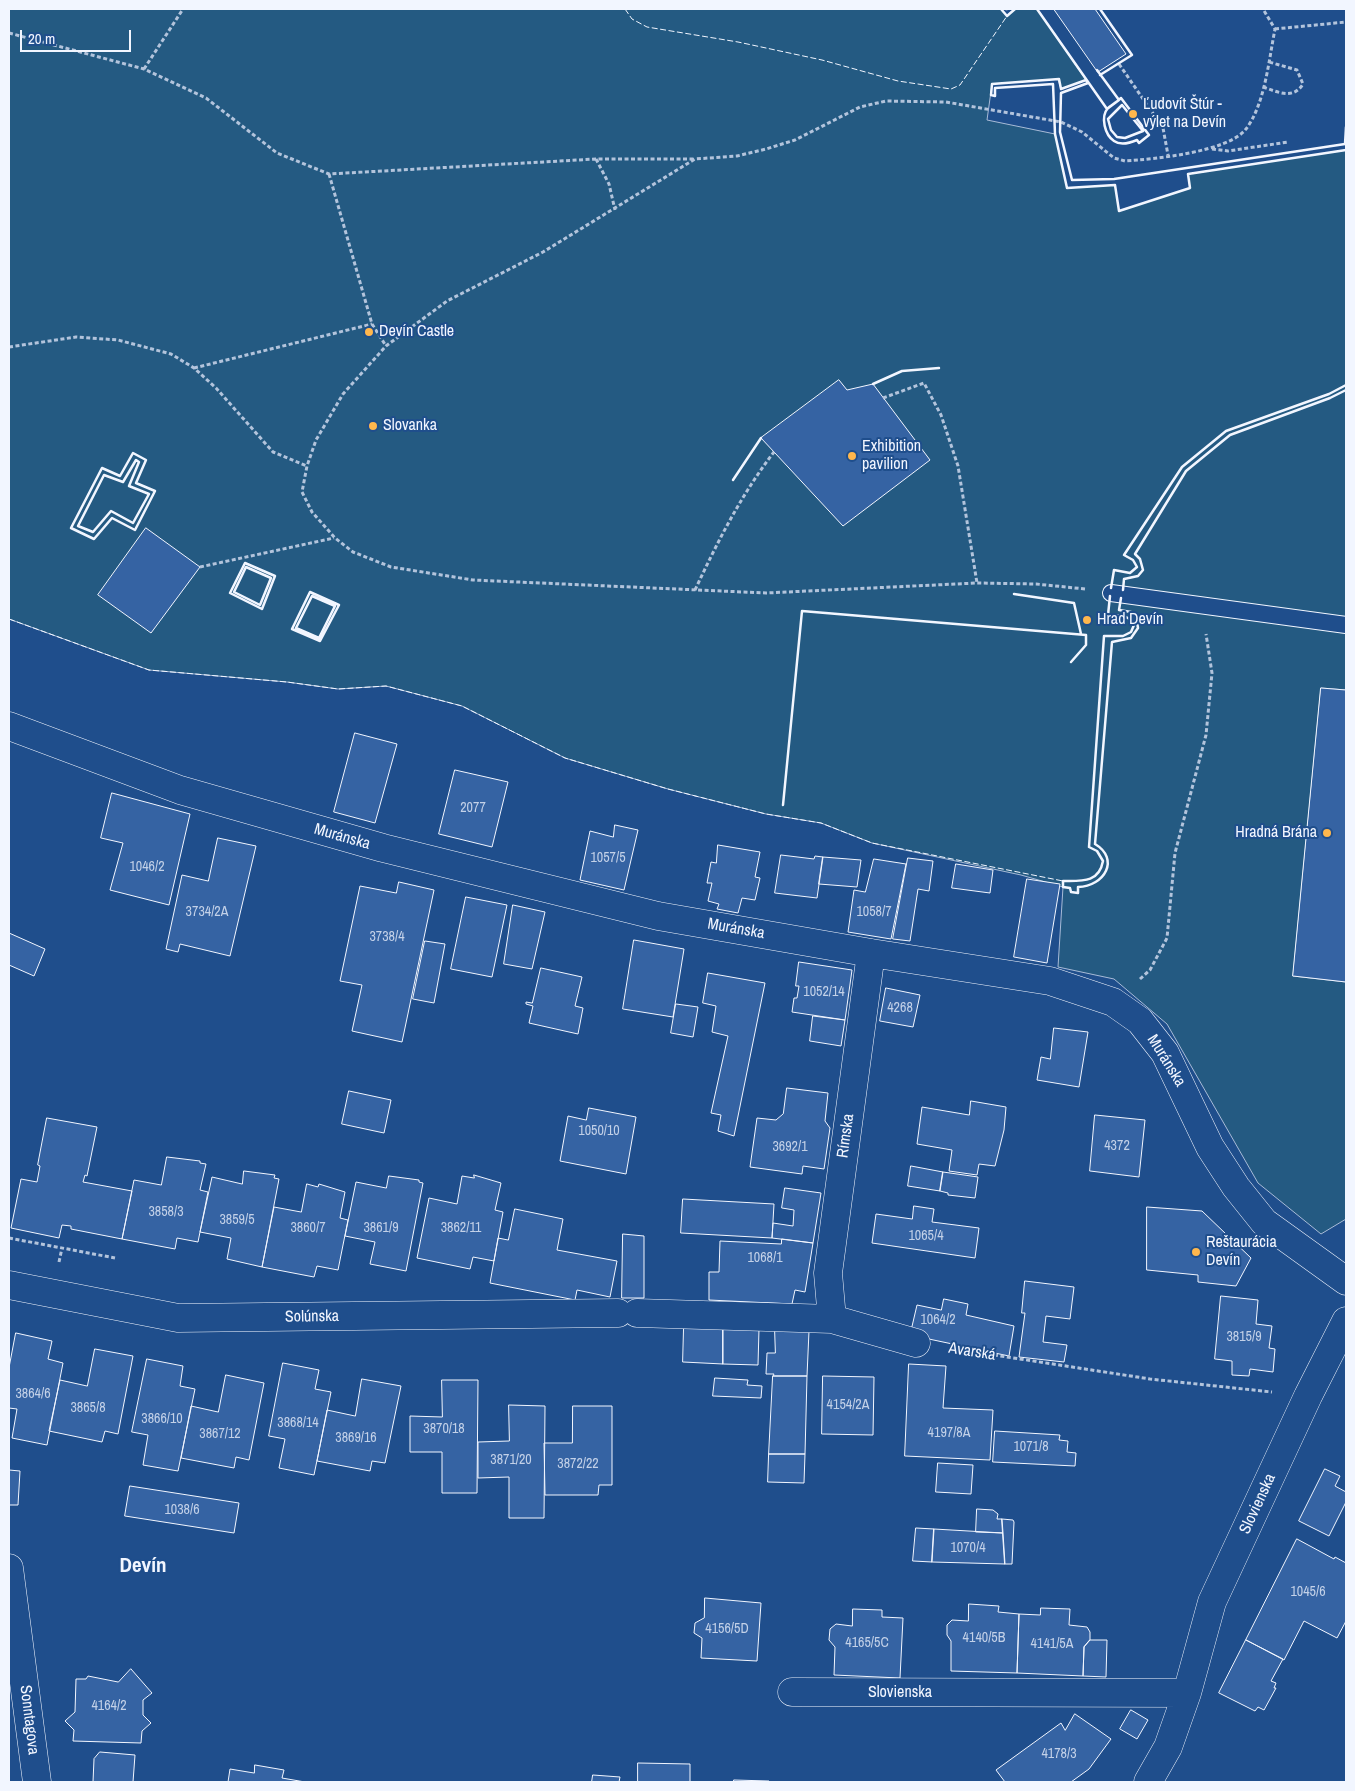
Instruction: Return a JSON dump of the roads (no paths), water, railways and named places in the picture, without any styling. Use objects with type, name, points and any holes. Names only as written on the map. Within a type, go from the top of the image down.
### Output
[{"type":"street","name":"Muránska","points":[[9,726],[180,790],[383,848],[658,916],[871,953],[1050,981],[1113,1002],[1140,1022],[1165,1053],[1210,1147],[1236,1187],[1264,1222],[1346,1281]]},
{"type":"street","name":"Rímska","points":[[832,1319],[828,1273],[871,953]]},
{"type":"street","name":"Solúnska","points":[[9,1285],[178,1318],[628,1313],[832,1319]]},
{"type":"street","points":[[832,1319],[916,1343]]},
{"type":"street","name":"Slovienska","points":[[1148,1782],[1168,1747],[1187,1693],[1212,1602],[1308,1396],[1346,1321]]},
{"type":"street","name":"Sonntagova","points":[[9,1568],[37,1782]]},
{"type":"street","name":"Slovienska","points":[[792,1692],[1187,1693]]},
{"type":"lane","points":[[1111,592],[1202,606],[1346,624]]},
{"type":"place","name":"Ľudovít Štúr - výlet na Devín","points":[[1133,114]]},
{"type":"place","name":"Devín Castle","points":[[369,332]]},
{"type":"place","name":"Slovanka","points":[[373,426]]},
{"type":"place","name":"Exhibition pavilion","points":[[852,456]]},
{"type":"place","name":"Hrad Devín","points":[[1087,620]]},
{"type":"place","name":"Hradná Brána","points":[[1327,833]]},
{"type":"place","name":"Reštaurácia Devín","points":[[1196,1252]]},
{"type":"district","name":"Devín","points":[[143,1566]]}]
